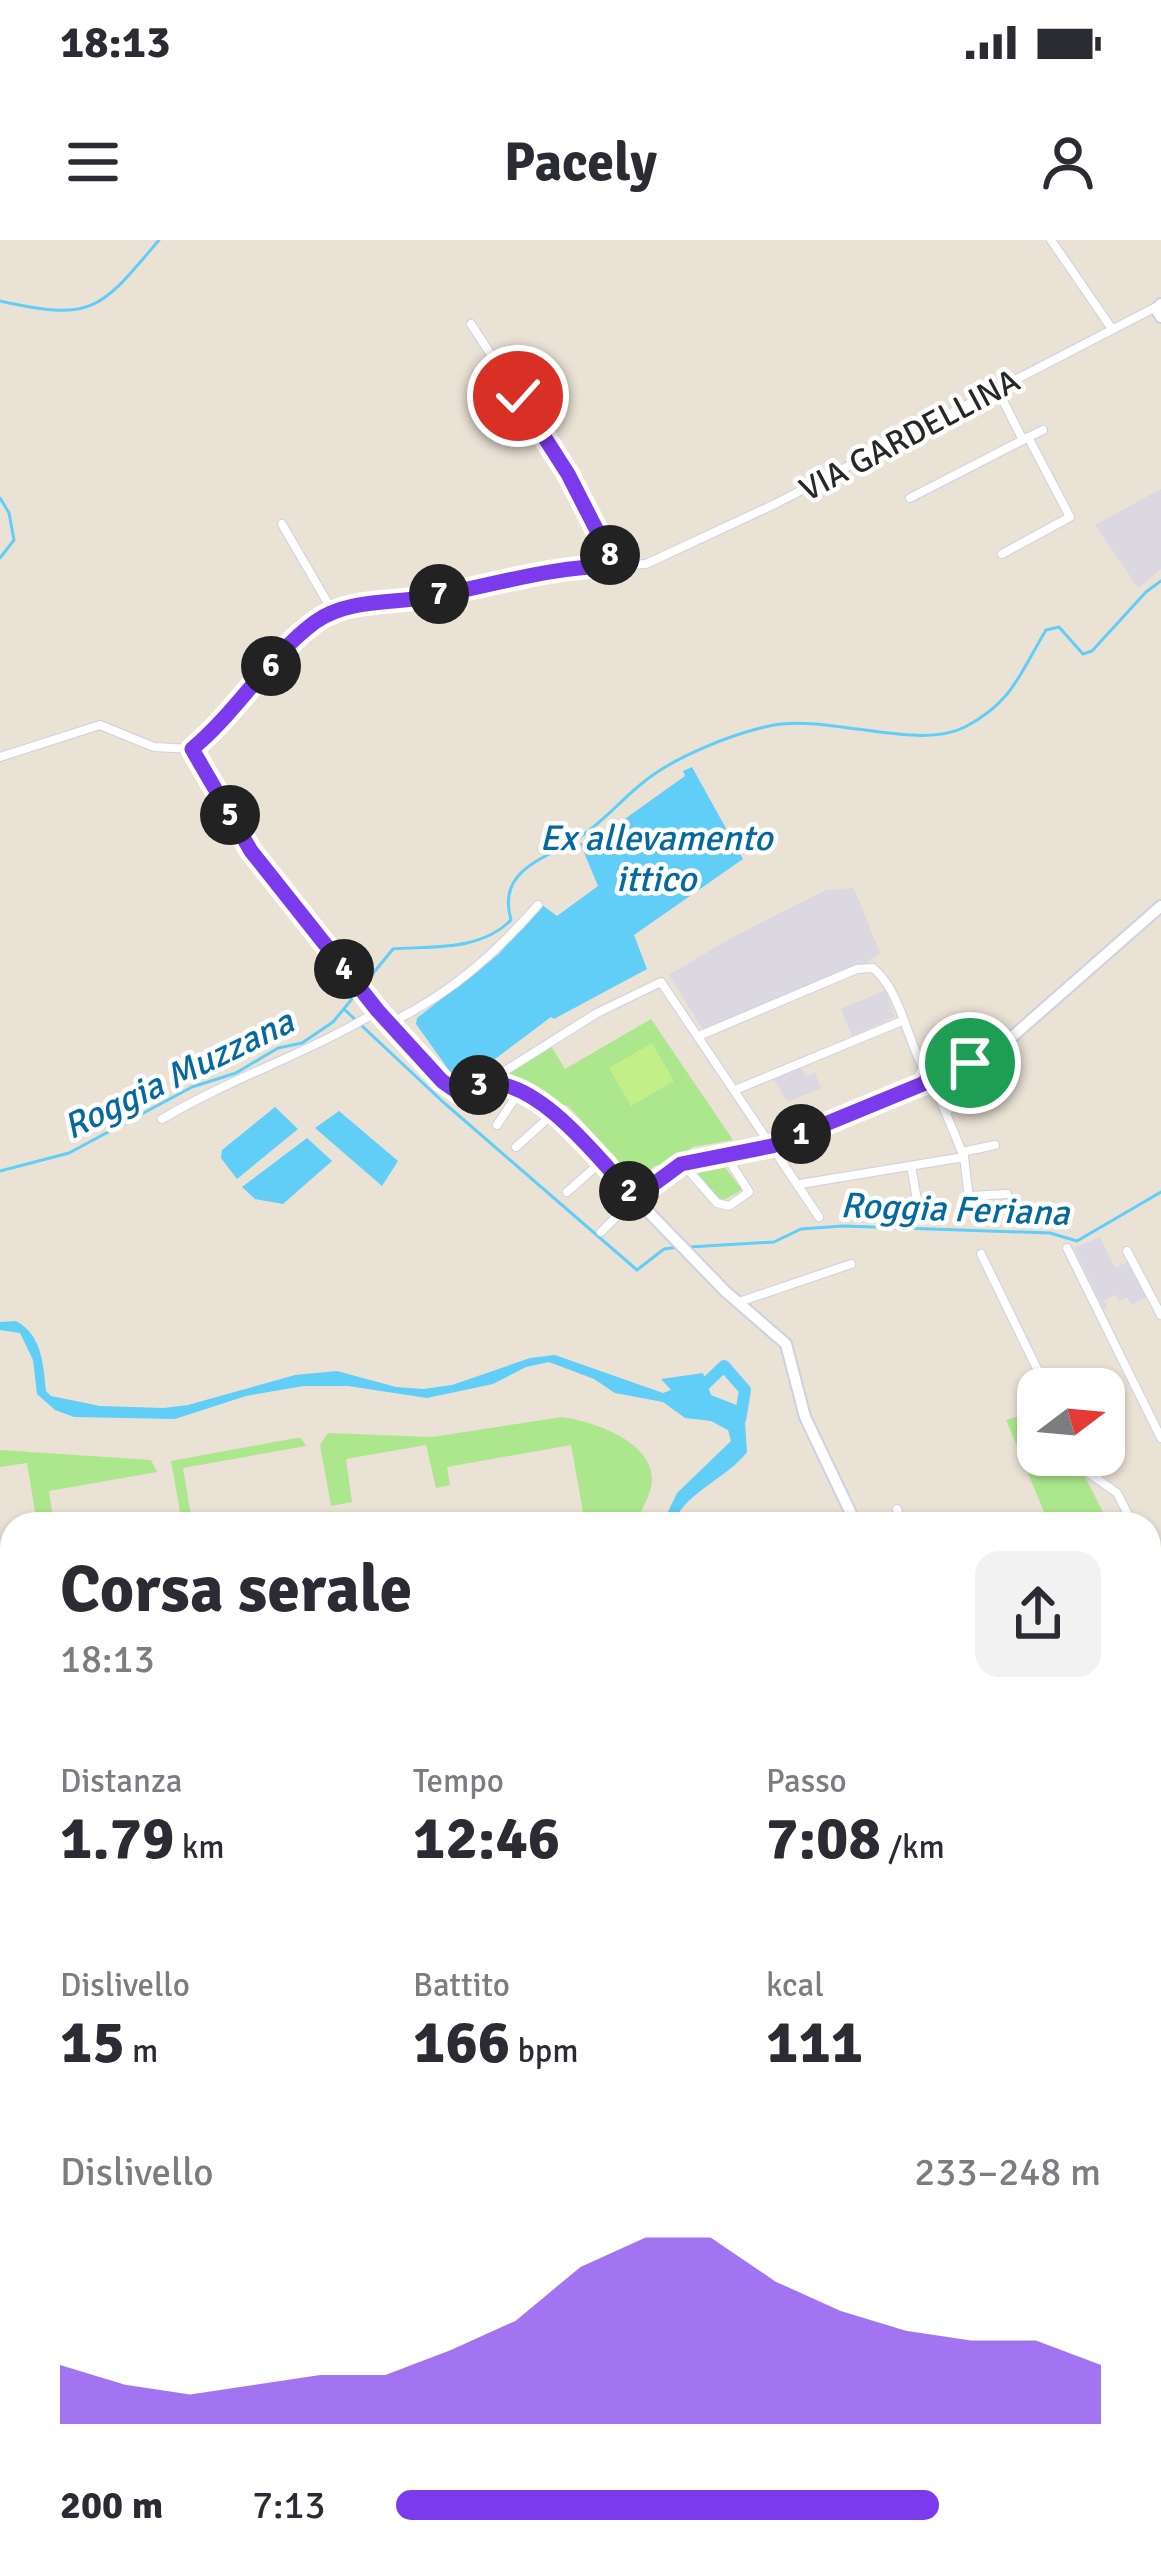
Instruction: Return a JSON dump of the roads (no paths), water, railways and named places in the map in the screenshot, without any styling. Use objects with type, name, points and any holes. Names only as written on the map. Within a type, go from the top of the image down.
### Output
[{"type":"street","points":[[1051,240],[1112,328]]},
{"type":"street","name":"VIA GARDELLINA","points":[[333,612],[548,569],[646,565],[775,504],[1112,328],[1139,315],[1160,313]]},
{"type":"street","points":[[472,324],[568,474],[615,566]]},
{"type":"street","points":[[997,388],[1070,518],[1002,554]]},
{"type":"street","points":[[910,498],[1042,430]]},
{"type":"street","points":[[0,757],[100,725],[154,747],[192,749],[298,636],[333,612],[325,591],[282,524]]},
{"type":"street","points":[[192,749],[251,851],[378,1011],[454,1091],[484,1084],[597,1013],[658,982],[700,1035],[819,1217]]},
{"type":"street","points":[[389,1023],[441,996],[497,952],[538,905]]},
{"type":"street","points":[[601,1232],[635,1198],[683,1164],[772,1146],[931,1081],[1013,1036],[1161,906]]},
{"type":"street","points":[[700,1035],[867,967],[879,971],[947,1109],[963,1154],[970,1207]]},
{"type":"street","points":[[162,1119],[378,1011]]},
{"type":"street","points":[[735,1090],[902,1021]]},
{"type":"street","points":[[484,1084],[519,1092],[554,1113],[689,1253],[786,1344],[805,1417],[850,1512]]},
{"type":"street","points":[[947,1109],[992,1091]]},
{"type":"street","points":[[496,1125],[519,1092]]},
{"type":"street","points":[[516,1147],[554,1113]]},
{"type":"street","points":[[798,1184],[911,1166],[995,1145]]},
{"type":"street","points":[[683,1164],[717,1203],[729,1206],[749,1192],[726,1156]]},
{"type":"street","points":[[567,1192],[601,1162]]},
{"type":"street","points":[[911,1166],[917,1200]]},
{"type":"street","points":[[971,1196],[1007,1194]]},
{"type":"street","points":[[1067,1248],[1161,1438]]},
{"type":"street","points":[[1127,1251],[1161,1315]]},
{"type":"street","points":[[981,1254],[1037,1368]]},
{"type":"street","points":[[739,1302],[851,1264]]},
{"type":"street","points":[[1093,1476],[1117,1493],[1127,1512]]},
{"type":"water","name":"Ex allevamento ittico","points":[[692,767],[743,859],[634,935],[647,969],[551,1017],[467,1080],[456,1080],[416,1024],[417,1018],[499,954],[541,904],[557,916],[598,886],[580,843],[591,843]]},
{"type":"water","points":[[275,1107],[298,1129],[237,1179],[221,1158],[222,1150]]},
{"type":"water","points":[[339,1111],[398,1161],[382,1186],[315,1128]]},
{"type":"water","points":[[307,1138],[332,1161],[283,1204],[255,1199],[242,1187]]},
{"type":"water","points":[[16,1321],[31,1334],[51,1396],[100,1406],[188,1405],[295,1375],[337,1371],[423,1389],[555,1355],[663,1393],[671,1390],[661,1379],[703,1373],[711,1395],[744,1408],[747,1452],[680,1512],[668,1512],[677,1493],[731,1441],[728,1430],[711,1421],[685,1418],[663,1402],[615,1393],[594,1379],[549,1362],[526,1367],[493,1384],[427,1398],[348,1386],[304,1386],[246,1396],[175,1419],[74,1417],[55,1410],[37,1394],[33,1360],[20,1333],[0,1330],[0,1322]]},
{"type":"waterway","points":[[0,301],[56,310],[92,305],[122,282],[159,240]]},
{"type":"waterway","points":[[0,498],[9,513],[14,540],[0,558]]},
{"type":"waterway","name":"Roggia Muzzana","points":[[0,1171],[69,1153],[192,1087],[236,1073],[278,1048],[302,1043],[333,1022],[393,949],[455,945],[499,930],[511,920],[510,890],[525,869],[586,833],[640,785],[685,756],[774,725],[821,724],[923,735],[965,727],[1005,697],[1046,630],[1059,627],[1083,654],[1092,651],[1161,581]]},
{"type":"waterway","name":"Roggia Feriana","points":[[345,1010],[637,1270],[664,1249],[679,1247]]},
{"type":"waterway","name":"Roggia Feriana","points":[[689,1247],[774,1242],[801,1229],[843,1226],[1050,1233],[1077,1241],[1161,1192]]},
{"type":"waterway","points":[[697,1392],[724,1366],[745,1390],[740,1420]]}]
